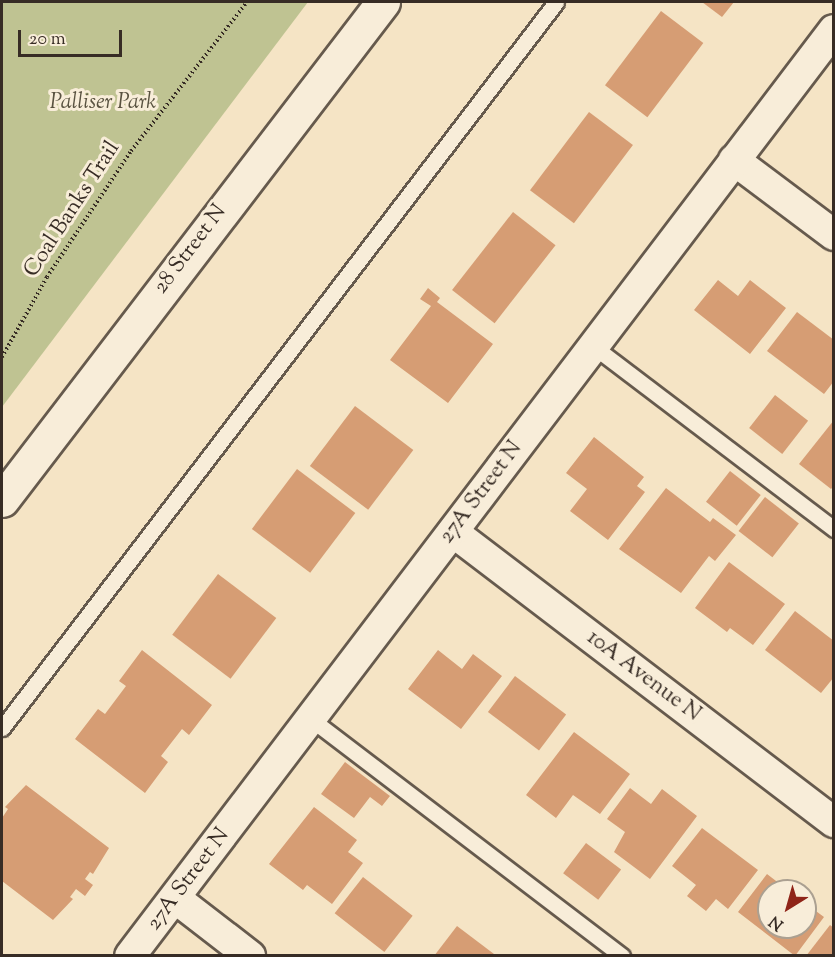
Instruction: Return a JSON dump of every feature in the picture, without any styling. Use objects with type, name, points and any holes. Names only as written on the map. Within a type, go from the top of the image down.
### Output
[{"type":"main road","name":"28 Street N","points":[[2,500],[382,2]]},
{"type":"street","name":"27A Street N","points":[[130,956],[834,30]]},
{"type":"street","points":[[734,160],[834,235]]},
{"type":"street","name":"10A Avenue N","points":[[453,532],[834,822]]},
{"type":"street","points":[[175,898],[250,956]]},
{"type":"lane","points":[[2,728],[556,2]]},
{"type":"lane","points":[[593,346],[834,530]]},
{"type":"lane","points":[[311,719],[622,956]]},
{"type":"path","name":"Coal Banks Trail","points":[[2,357],[47,277],[131,151],[247,2]]},
{"type":"green space","name":"Palliser Park","points":[[2,2],[308,2],[2,407]]},
{"type":"building","points":[[702,2],[734,2],[722,17]]},
{"type":"building","points":[[661,11],[703,43],[647,117],[605,85]]},
{"type":"building","points":[[589,112],[633,145],[574,223],[530,190]]},
{"type":"building","points":[[513,212],[556,245],[495,323],[452,290]]},
{"type":"building","points":[[718,280],[738,296],[750,280],[786,308],[750,354],[694,310]]},
{"type":"building","points":[[428,288],[440,298],[437,302],[493,344],[448,403],[390,360],[431,306],[420,299]]},
{"type":"building","points":[[797,312],[834,340],[834,381],[824,394],[767,351]]},
{"type":"building","points":[[775,395],[808,421],[782,454],[749,428]]},
{"type":"building","points":[[355,406],[413,450],[368,510],[310,466]]},
{"type":"building","points":[[834,420],[834,486],[831,489],[799,464]]},
{"type":"building","points":[[594,437],[644,477],[637,486],[645,492],[608,540],[570,511],[587,489],[566,473]]},
{"type":"building","points":[[297,469],[355,513],[310,573],[252,529]]},
{"type":"building","points":[[730,471],[761,495],[737,526],[706,502]]},
{"type":"building","points":[[666,488],[710,522],[713,518],[736,535],[715,561],[709,556],[681,593],[619,549]]},
{"type":"building","points":[[765,497],[799,523],[772,557],[739,531]]},
{"type":"building","points":[[729,562],[785,604],[753,645],[730,628],[727,632],[695,608]]},
{"type":"building","points":[[218,574],[276,618],[231,679],[172,635]]},
{"type":"building","points":[[795,611],[834,641],[834,677],[821,693],[765,650]]},
{"type":"building","points":[[142,650],[212,705],[189,735],[182,729],[161,756],[168,762],[145,793],[75,739],[98,709],[105,714],[126,686],[119,681]]},
{"type":"building","points":[[438,650],[462,669],[473,654],[502,676],[461,729],[408,689]]},
{"type":"building","points":[[515,676],[566,715],[539,750],[488,712]]},
{"type":"building","points":[[574,732],[630,774],[600,814],[573,795],[556,818],[526,795]]},
{"type":"building","points":[[345,762],[390,796],[382,806],[370,797],[354,818],[321,794]]},
{"type":"building","points":[[26,785],[109,848],[93,874],[90,872],[85,879],[93,885],[85,896],[76,889],[70,897],[73,899],[53,920],[2,881],[2,818],[8,809],[5,807]]},
{"type":"building","points":[[630,788],[651,804],[662,789],[697,816],[650,879],[614,852],[625,832],[607,819]]},
{"type":"building","points":[[314,807],[357,840],[348,852],[363,863],[332,904],[307,885],[303,890],[269,864]]},
{"type":"building","points":[[702,828],[758,870],[728,909],[716,899],[706,911],[687,896],[696,885],[672,866]]},
{"type":"building","points":[[586,843],[621,869],[598,900],[563,873]]},
{"type":"building","points":[[767,874],[773,879],[763,879]]},
{"type":"building","points":[[363,877],[413,916],[384,952],[335,913]]},
{"type":"building","points":[[757,887],[757,927],[738,912]]},
{"type":"building","points":[[817,912],[824,917],[817,926]]},
{"type":"building","points":[[830,925],[834,928],[834,956],[806,956]]},
{"type":"building","points":[[457,926],[494,954],[493,956],[434,956]]},
{"type":"building","points":[[773,939],[808,939],[795,956]]}]
